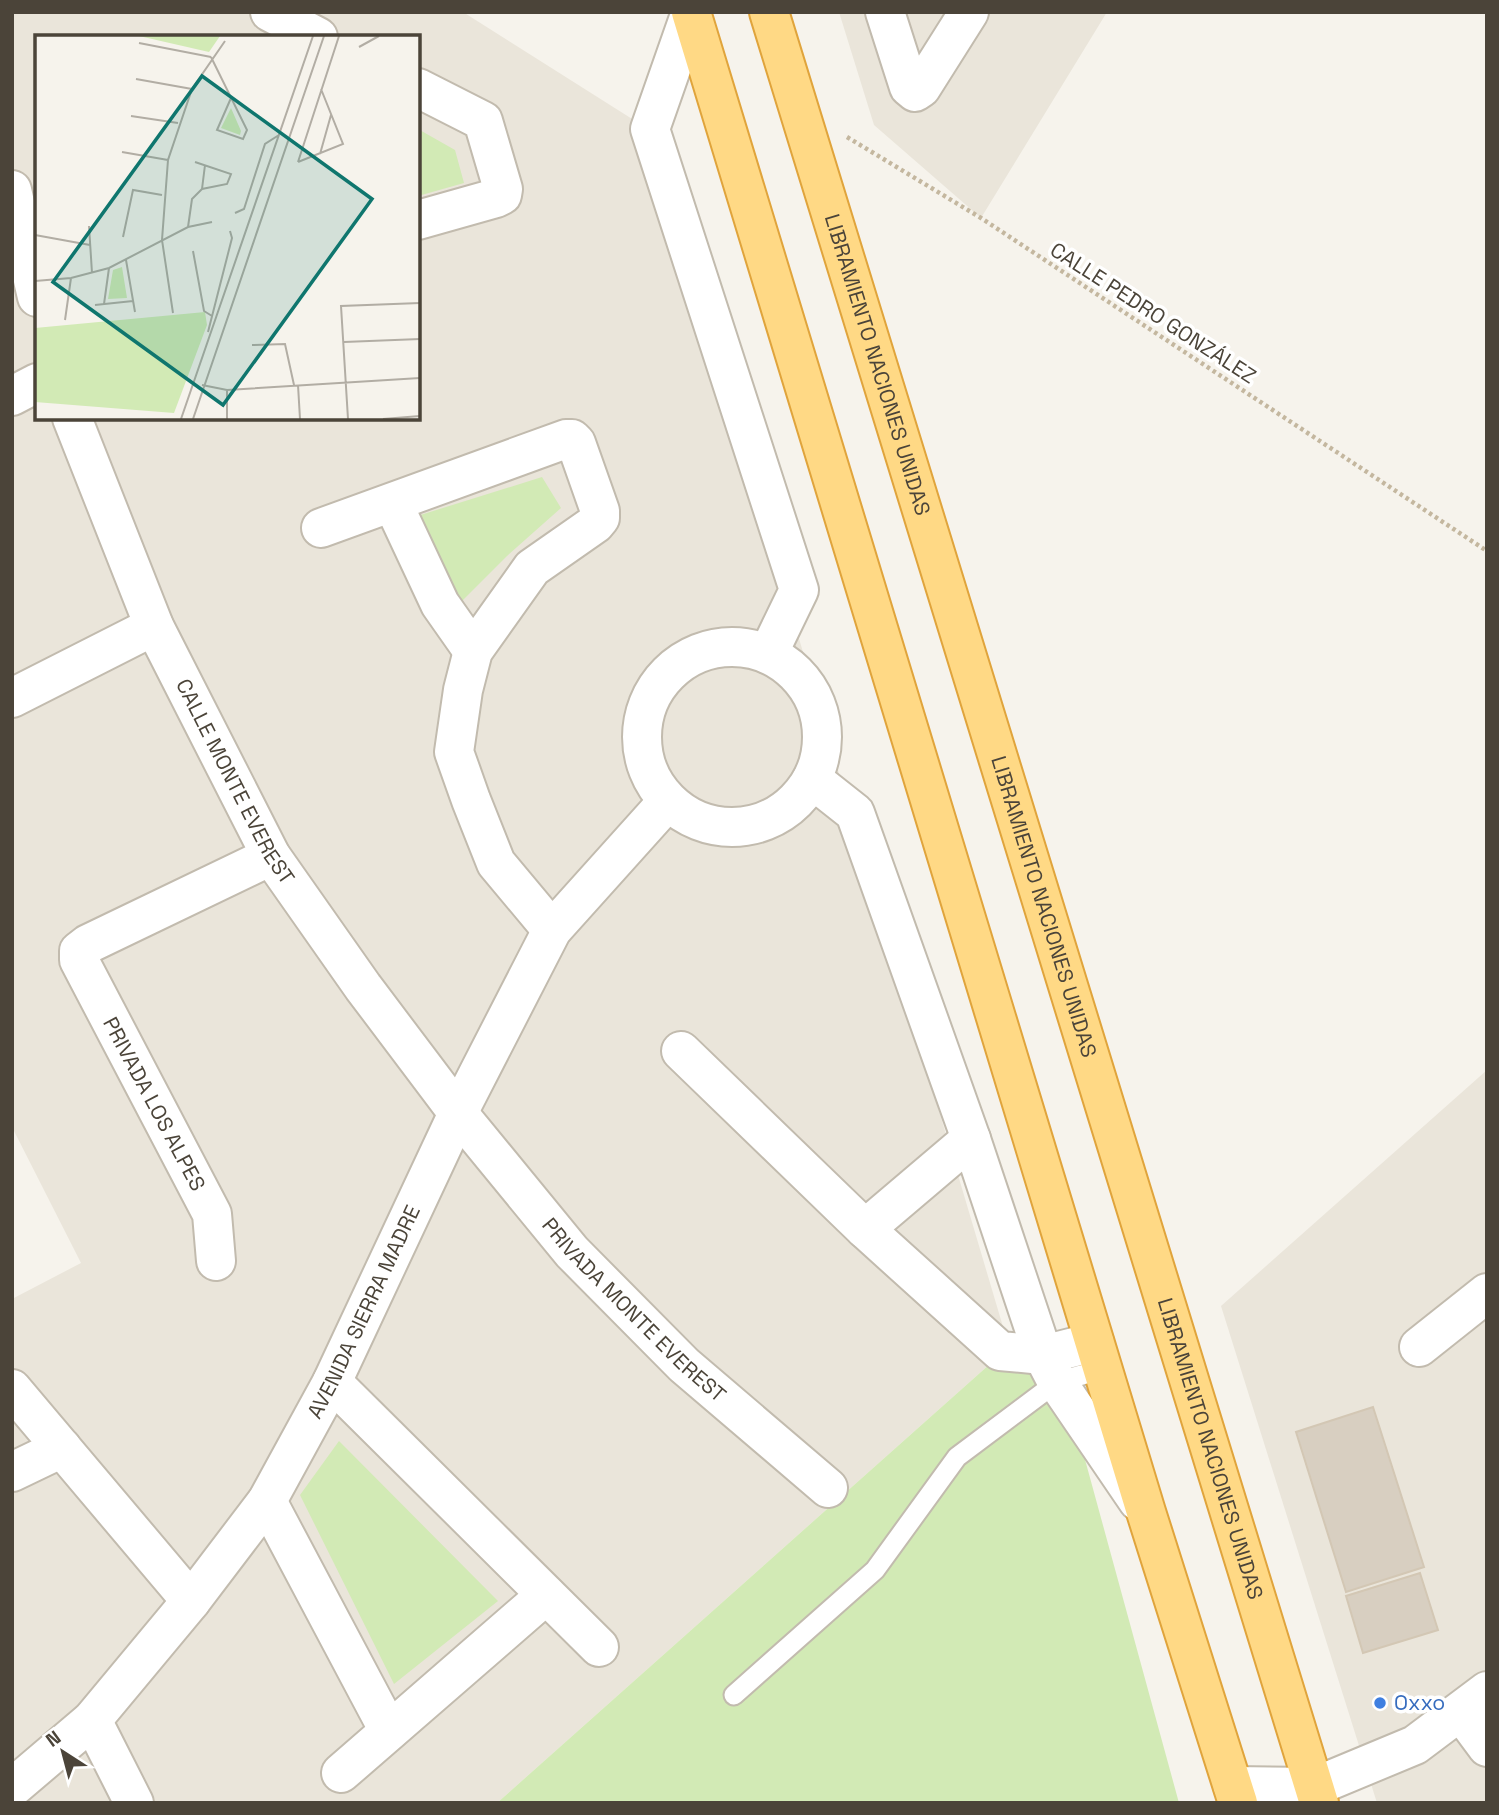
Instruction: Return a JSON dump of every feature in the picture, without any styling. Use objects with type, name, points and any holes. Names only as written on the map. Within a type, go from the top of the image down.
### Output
[{"type":"highway","points":[[691,12],[1146,1512],[1236,1794]]},
{"type":"highway","name":"LIBRAMIENTO NACIONES UNIDAS","points":[[769,12],[1316,1795]]},
{"type":"street","points":[[258,12],[263,35]]},
{"type":"street","points":[[270,12],[314,35]]},
{"type":"street","points":[[691,12],[650,129],[799,590],[768,654]]},
{"type":"street","points":[[885,12],[909,87],[915,92],[921,88],[969,12]]},
{"type":"street","points":[[420,89],[482,121],[503,189],[502,195],[496,198],[420,219]]},
{"type":"street","points":[[12,190],[35,288]]},
{"type":"street","points":[[12,396],[35,384]]},
{"type":"street","name":"CALLE MONTE EVEREST","points":[[73,420],[154,626],[271,856],[363,987],[458,1113]]},
{"type":"street","points":[[321,528],[566,439],[572,439],[576,443],[600,511],[600,518],[533,568],[473,651],[463,690],[454,752],[496,863],[552,930]]},
{"type":"street","points":[[394,502],[440,604],[473,651]]},
{"type":"street","points":[[12,698],[154,626]]},
{"type":"street","points":[[737,647],[768,654],[794,671],[813,696],[822,726],[820,758],[812,779],[792,803],[766,820],[735,827],[704,823],[667,802],[649,773],[642,743],[645,711],[659,683],[682,662],[706,650],[737,647]]},
{"type":"street","points":[[812,779],[855,813],[1050,1368],[1146,1512]]},
{"type":"street","name":"AVENIDA SIERRA MADRE","points":[[12,1788],[92,1720],[191,1601],[267,1501],[332,1382],[458,1113],[552,930],[667,802]]},
{"type":"street","name":"PRIVADA LOS ALPES","points":[[216,1261],[212,1214],[79,960],[79,951],[88,944],[271,856]]},
{"type":"street","points":[[681,1051],[865,1229],[1000,1351],[1050,1368],[1099,1356]]},
{"type":"street","name":"PRIVADA MONTE EVEREST","points":[[458,1113],[581,1261],[684,1365],[828,1488]]},
{"type":"street","points":[[865,1229],[971,1139]]},
{"type":"street","points":[[1419,1347],[1487,1293]]},
{"type":"street","points":[[332,1382],[599,1647]]},
{"type":"street","points":[[12,1389],[191,1601]]},
{"type":"street","points":[[12,1472],[62,1448]]},
{"type":"street","points":[[267,1501],[389,1731]]},
{"type":"street","points":[[341,1773],[546,1595]]},
{"type":"street","points":[[1236,1794],[1316,1795],[1415,1745],[1474,1701],[1487,1746]]},
{"type":"street","points":[[92,1720],[134,1803]]},
{"type":"lane","points":[[734,1695],[875,1570],[957,1457],[1050,1368]]},
{"type":"path","name":"CALLE PEDRO GONZÁLEZ","points":[[798,107],[981,218],[1487,551]]},
{"type":"shaded area","points":[[12,12],[463,12],[648,129],[1009,1347],[497,1803],[12,1803],[12,1299],[81,1263],[12,1127]]},
{"type":"shaded area","points":[[839,12],[1107,12],[981,218],[874,125]]},
{"type":"shaded area","points":[[1487,1070],[1487,1803],[1377,1803],[1221,1306]]},
{"type":"green space","points":[[420,130],[455,150],[464,183],[420,195]]},
{"type":"green space","points":[[542,477],[561,508],[457,606],[414,517]]},
{"type":"green space","points":[[1009,1347],[1075,1423],[1179,1803],[497,1803]]},
{"type":"green space","points":[[339,1441],[498,1601],[394,1684],[300,1495]]},
{"type":"building","points":[[1373,1407],[1424,1567],[1346,1592],[1296,1432]]},
{"type":"building","points":[[1420,1573],[1438,1630],[1363,1653],[1346,1596]]},
{"type":"place","name":"Oxxo","points":[[1380,1703]]}]
